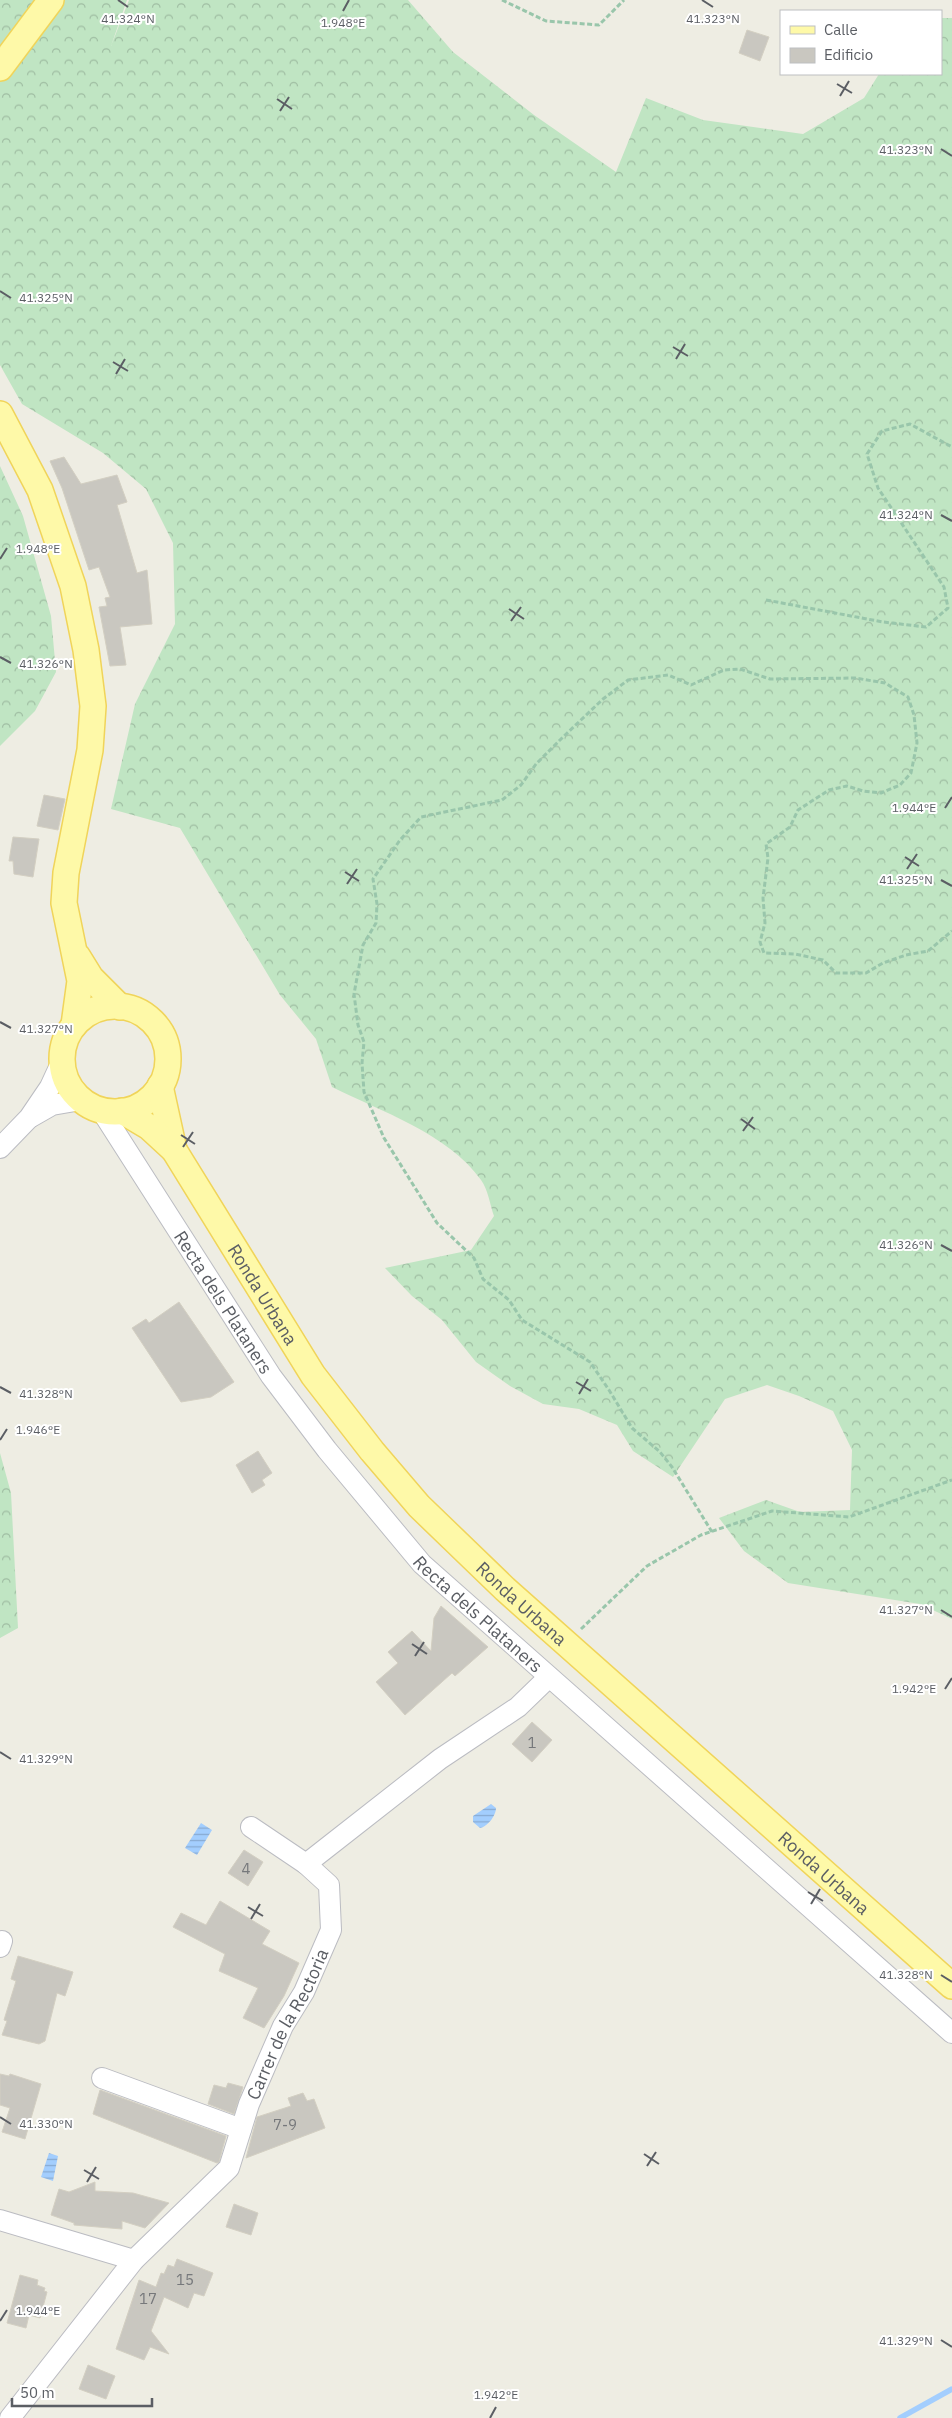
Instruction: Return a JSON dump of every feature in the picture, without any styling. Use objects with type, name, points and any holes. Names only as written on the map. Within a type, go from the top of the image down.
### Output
[{"type":"main road","points":[[0,68],[51,0]]},
{"type":"main road","points":[[0,414],[40,490],[73,586],[86,650],[93,706],[90,750],[66,873],[64,903],[76,954],[80,981],[74,1025]]},
{"type":"main road","points":[[76,954],[91,978],[120,1007]]},
{"type":"main road","name":"Ronda Urbana","points":[[102,1107],[144,1103],[160,1086],[168,1061],[164,1040],[149,1019],[130,1009],[120,1007],[94,1010],[74,1025],[65,1042],[62,1061],[67,1083],[102,1107],[149,1127],[174,1150],[313,1375],[372,1451],[419,1506],[504,1589],[952,1986]]},
{"type":"main road","name":"Ronda Urbana","points":[[160,1086],[166,1121],[174,1150]]},
{"type":"street","points":[[2,1143],[29,1118],[50,1087],[62,1061]]},
{"type":"street","points":[[29,1118],[52,1105],[102,1107]]},
{"type":"street","name":"Recta dels Plataners","points":[[102,1107],[271,1376],[328,1450],[422,1564],[952,2033]]},
{"type":"street","points":[[306,1864],[440,1759],[518,1707],[549,1677]]},
{"type":"street","name":"Carrer de la Rectoria","points":[[10,2418],[134,2260],[229,2168],[249,2104],[283,2026],[304,1992],[331,1930],[329,1885],[306,1864],[251,1827]]},
{"type":"street","points":[[102,2078],[241,2129]]},
{"type":"street","points":[[0,2220],[134,2260]]},
{"type":"path","points":[[502,0],[546,21],[599,25],[624,0]]},
{"type":"path","points":[[766,600],[884,622],[926,627],[948,608],[944,587],[878,488],[867,454],[882,431],[910,424],[952,447]]},
{"type":"path","points":[[712,1532],[672,1468],[660,1452],[632,1428],[590,1362],[522,1320],[510,1300],[483,1279],[474,1258],[436,1223],[384,1138],[364,1092],[362,1062],[364,1042],[358,1024],[354,994],[363,945],[376,923],[378,904],[373,880],[400,840],[421,817],[502,800],[521,785],[536,764],[563,737],[604,699],[628,680],[668,675],[691,685],[724,670],[740,668],[770,679],[855,678],[885,683],[908,697],[914,715],[917,743],[911,773],[900,785],[881,793],[863,791],[847,786],[829,790],[798,810],[790,827],[766,844],[768,858],[762,898],[766,923],[760,942],[764,953],[795,954],[823,960],[836,973],[866,973],[899,958],[928,951],[952,931]]},
{"type":"path","points":[[566,1643],[647,1566],[700,1535],[772,1512],[849,1517],[952,1480]]},
{"type":"green space","points":[[0,0],[127,0],[111,46],[129,0],[408,0],[453,52],[534,115],[616,172],[646,98],[703,120],[803,134],[864,98],[878,75],[942,75],[942,18],[952,18],[952,1619],[920,1604],[788,1583],[744,1551],[719,1518],[766,1500],[800,1512],[850,1510],[852,1450],[833,1411],[767,1385],[725,1399],[673,1477],[633,1451],[617,1425],[579,1409],[543,1404],[510,1386],[476,1362],[442,1320],[412,1296],[385,1268],[471,1250],[494,1216],[487,1192],[481,1180],[451,1149],[412,1125],[332,1087],[316,1039],[280,995],[180,828],[111,809],[135,704],[175,624],[173,543],[146,489],[103,453],[22,404],[0,365]]},
{"type":"green space","points":[[0,466],[23,516],[51,616],[56,672],[35,711],[0,746]]},
{"type":"green space","points":[[0,1453],[11,1493],[18,1628],[0,1638]]},
{"type":"water","points":[[491,1804],[496,1808],[493,1818],[480,1828],[473,1822],[473,1816]]},
{"type":"water","points":[[201,1823],[212,1830],[197,1855],[185,1848]]},
{"type":"water","points":[[49,2153],[58,2156],[53,2181],[41,2177]]},
{"type":"building","points":[[747,30],[769,37],[760,61],[739,53]]},
{"type":"building","points":[[64,457],[81,484],[117,475],[127,502],[117,505],[137,573],[147,570],[152,624],[120,627],[126,665],[110,666],[99,607],[107,606],[105,598],[110,597],[99,567],[89,570],[62,488],[50,461]]},
{"type":"building","points":[[44,795],[65,799],[58,830],[37,826]]},
{"type":"building","points":[[13,837],[39,839],[33,877],[14,874],[13,861],[9,861]]},
{"type":"building","points":[[179,1302],[234,1382],[211,1397],[181,1402],[132,1328],[146,1319],[149,1323]]},
{"type":"building","points":[[258,1451],[272,1473],[262,1480],[265,1485],[252,1493],[236,1465]]},
{"type":"building","points":[[441,1606],[488,1647],[455,1676],[452,1673],[405,1715],[376,1682],[398,1663],[388,1652],[412,1631],[431,1651],[434,1618]]},
{"type":"building","points":[[532,1722],[552,1740],[532,1762],[512,1744]]},
{"type":"building","points":[[244,1850],[263,1862],[248,1886],[228,1873]]},
{"type":"building","points":[[220,1901],[270,1931],[262,1944],[299,1963],[284,1996],[264,2028],[243,2018],[258,1988],[219,1971],[225,1954],[173,1927],[181,1913],[206,1925]]},
{"type":"building","points":[[18,1956],[73,1972],[65,1996],[57,1993],[45,2041],[39,2044],[2,2035],[7,2021],[4,2020],[16,1981],[11,1979]]},
{"type":"building","points":[[0,2074],[9,2076],[10,2074],[41,2084],[25,2139],[2,2132],[10,2108],[0,2105]]},
{"type":"building","points":[[228,2083],[243,2087],[234,2114],[208,2104],[214,2085],[226,2088]]},
{"type":"building","points":[[100,2090],[226,2136],[219,2162],[217,2163],[93,2114]]},
{"type":"building","points":[[303,2093],[307,2101],[314,2099],[325,2128],[246,2158],[257,2117],[291,2106],[288,2098]]},
{"type":"building","points":[[95,2182],[95,2191],[133,2193],[169,2203],[145,2228],[122,2221],[122,2229],[74,2225],[74,2223],[51,2215],[59,2189],[69,2192]]},
{"type":"building","points":[[234,2204],[258,2213],[251,2235],[226,2227]]},
{"type":"building","points":[[177,2259],[213,2273],[204,2296],[194,2293],[188,2308],[164,2297],[151,2331],[169,2354],[150,2347],[144,2360],[116,2349],[139,2280],[156,2287],[161,2273],[164,2274],[168,2265],[174,2267]]},
{"type":"building","points":[[20,2275],[38,2280],[37,2285],[45,2288],[44,2291],[47,2292],[40,2318],[29,2315],[26,2328],[7,2323]]},
{"type":"building","points":[[88,2365],[115,2376],[106,2399],[79,2389]]},
{"type":"waterway","points":[[900,2418],[952,2389]]}]
